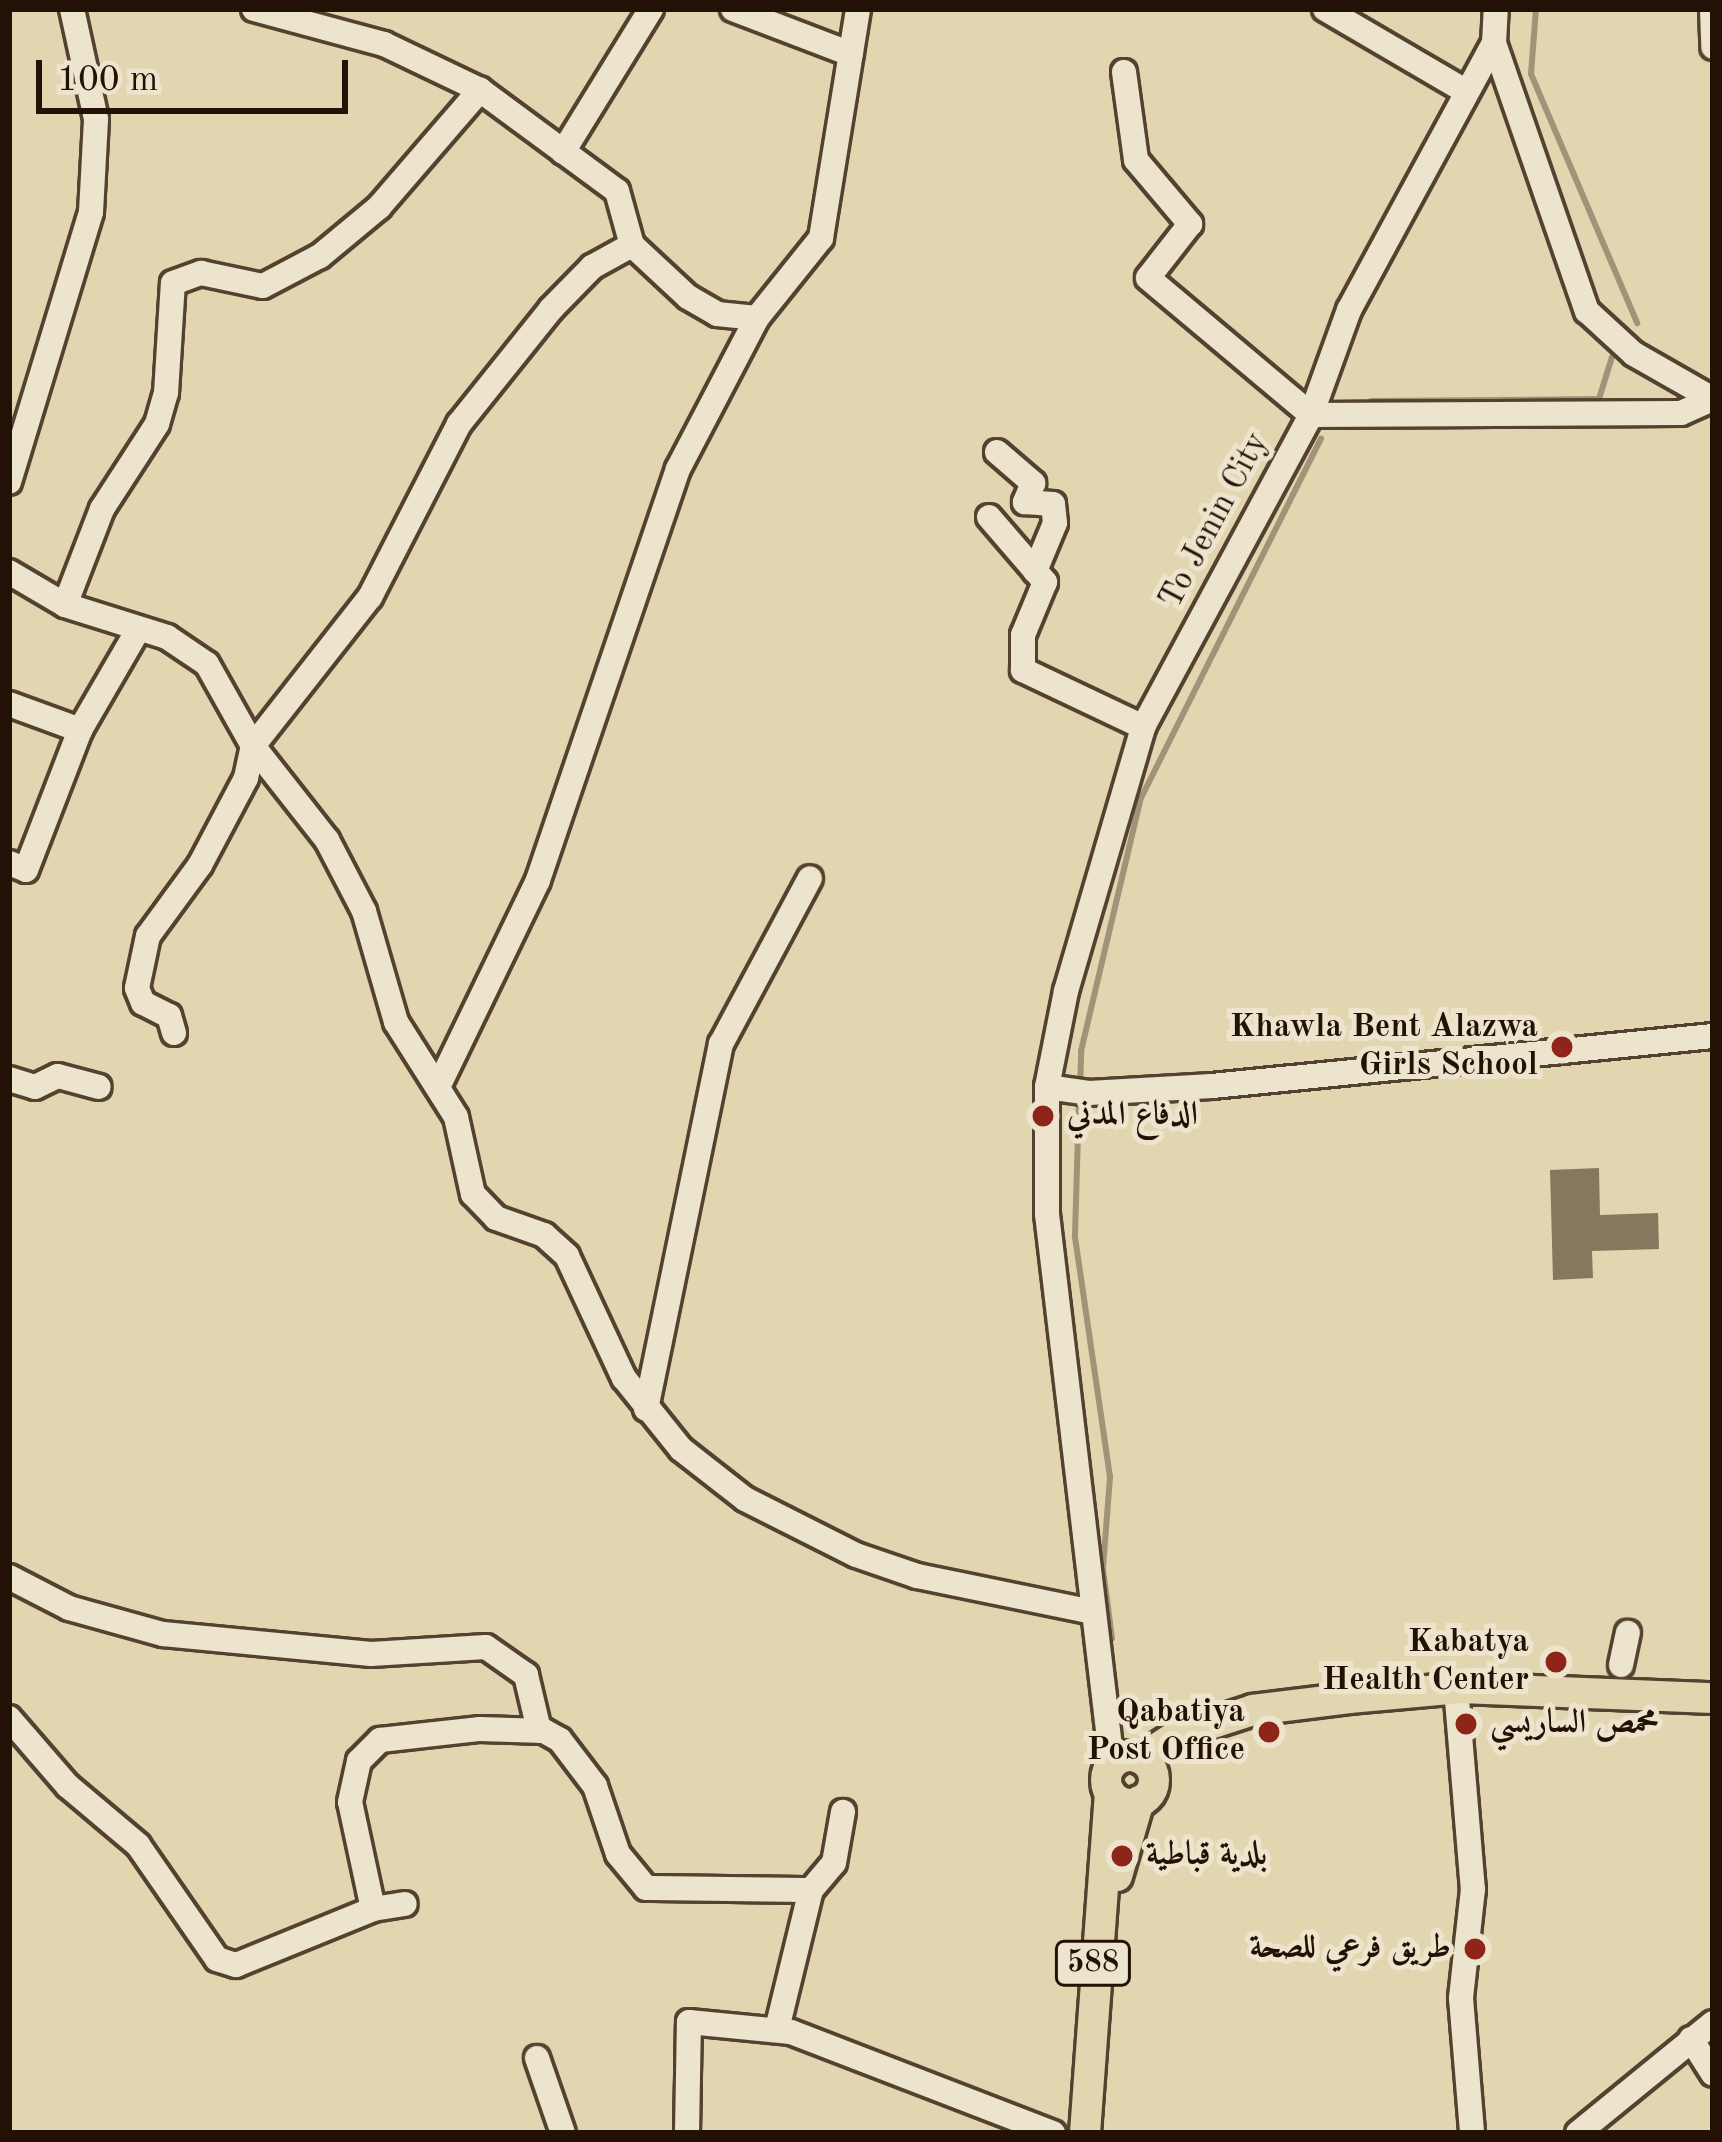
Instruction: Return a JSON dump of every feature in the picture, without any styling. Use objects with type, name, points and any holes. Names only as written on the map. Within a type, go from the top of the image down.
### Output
[{"type":"main road","points":[[1125,1779],[1179,1734],[1253,1709],[1456,1688],[1713,1698]]},
{"type":"main road","name":"588","points":[[1085,2133],[1125,1779]]},
{"type":"main road","name":"588","points":[[1099,2133],[1125,1779]]},
{"type":"street","points":[[9,482],[91,212],[96,119],[72,9]]},
{"type":"street","points":[[254,9],[384,44],[480,90],[617,191],[632,245],[716,314],[757,318]]},
{"type":"street","points":[[563,152],[651,9]]},
{"type":"street","points":[[733,9],[850,54]]},
{"type":"street","points":[[440,1083],[538,880],[678,469],[757,318],[821,238],[858,9]]},
{"type":"street","points":[[1325,9],[1467,92]]},
{"type":"street","name":"To Jenin City","points":[[1125,1779],[1088,1612],[1046,1214],[1047,1088],[1089,894],[1143,727],[1311,415],[1349,310],[1494,43],[1496,9]]},
{"type":"street","points":[[1712,9],[1713,46]]},
{"type":"street","points":[[1494,43],[1587,311],[1634,354],[1713,400]]},
{"type":"street","points":[[1124,72],[1136,160],[1190,224],[1148,278],[1311,415],[1681,413],[1713,400]]},
{"type":"street","points":[[65,605],[102,509],[157,424],[166,393],[173,284],[201,273],[263,286],[320,256],[380,207],[480,90]]},
{"type":"street","points":[[174,1033],[169,1016],[143,1003],[137,988],[148,936],[200,865],[246,778],[253,746],[370,598],[459,424],[551,308],[592,267],[632,245]]},
{"type":"street","points":[[1713,382],[1713,400]]},
{"type":"street","points":[[997,452],[1033,483],[1025,502],[1053,504],[1055,523],[1035,571]]},
{"type":"street","points":[[989,518],[1035,571],[1044,593],[1023,634],[1023,670],[1143,727]]},
{"type":"street","points":[[9,572],[65,605],[167,637],[207,664],[253,746],[327,840],[364,911],[410,1051],[440,1083],[473,1193],[496,1218],[544,1235],[567,1256],[646,1408],[681,1449],[745,1498],[856,1555],[917,1576],[1088,1612]]},
{"type":"street","points":[[9,863],[26,870],[80,730],[138,630]]},
{"type":"street","points":[[9,704],[80,730]]},
{"type":"street","points":[[646,1408],[721,1044],[810,878]]},
{"type":"street","points":[[1047,1088],[1089,1093],[1212,1086],[1713,1036]]},
{"type":"street","points":[[9,1079],[35,1087],[58,1076],[98,1087]]},
{"type":"street","points":[[9,1577],[69,1608],[164,1634],[371,1654],[486,1647],[526,1675],[539,1730],[578,1761],[618,1854],[646,1888],[811,1890]]},
{"type":"street","points":[[1621,1665],[1628,1633]]},
{"type":"street","points":[[1456,1688],[1473,1889],[1461,1999],[1472,2133]]},
{"type":"street","points":[[9,1718],[68,1786],[139,1845],[218,1959],[236,1965],[373,1909],[405,1904]]},
{"type":"street","points":[[373,1909],[350,1802],[368,1749],[399,1736],[539,1730]]},
{"type":"street","points":[[777,2029],[811,1890],[833,1863],[843,1812]]},
{"type":"street","points":[[687,2133],[689,2022],[777,2029],[1053,2133]]},
{"type":"street","points":[[1578,2133],[1713,2023]]},
{"type":"street","points":[[1691,2039],[1713,2074]]},
{"type":"street","points":[[537,2058],[563,2133]]},
{"type":"building","points":[[1599,1168],[1600,1215],[1658,1213],[1659,1249],[1592,1251],[1593,1278],[1553,1280],[1550,1170]]},
{"type":"waterway","points":[[1536,9],[1531,74],[1637,323]]},
{"type":"waterway","points":[[1371,401],[1599,399],[1612,357]]},
{"type":"waterway","points":[[1080,1087],[1081,1051],[1141,798],[1321,438]]},
{"type":"waterway","points":[[1079,1100],[1075,1237],[1110,1477],[1103,1569],[1112,1638]]},
{"type":"place","name":"Khawla Bent Alazwa Girls School","points":[[1562,1047]]},
{"type":"place","name":"الدفاع المدني","points":[[1043,1116]]},
{"type":"place","name":"Kabatya Health Center","points":[[1556,1662]]},
{"type":"place","name":"محمص الساريسي","points":[[1466,1724]]},
{"type":"place","name":"Qabatiya Post Office","points":[[1269,1732]]},
{"type":"place","name":"بلدية قباطية","points":[[1122,1856]]},
{"type":"place","name":"طريق فرعي للصحة","points":[[1475,1949]]}]
